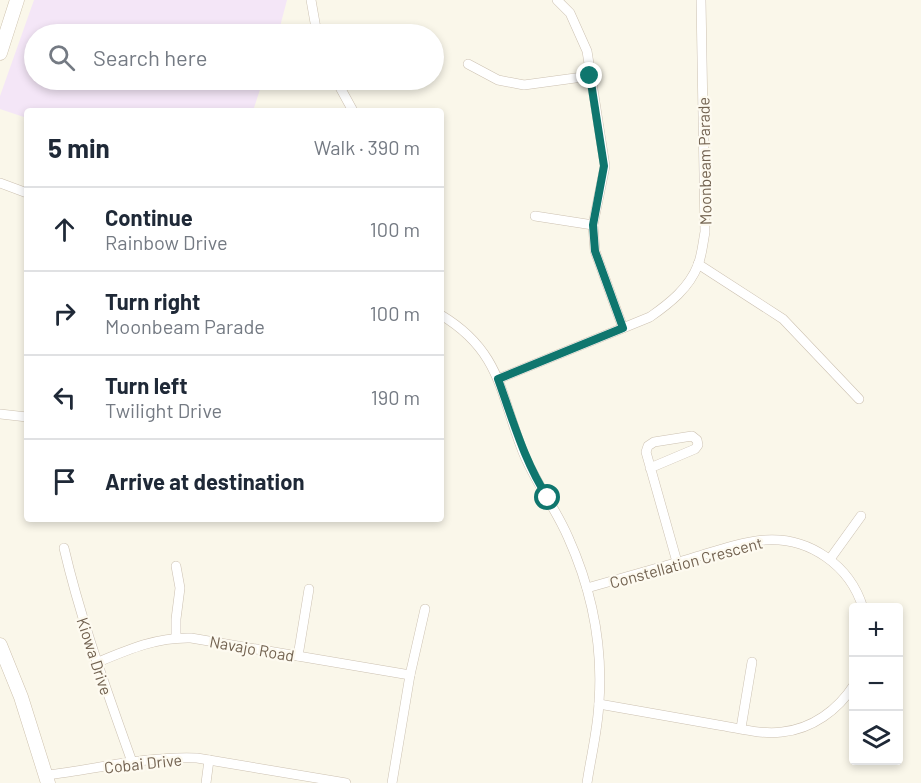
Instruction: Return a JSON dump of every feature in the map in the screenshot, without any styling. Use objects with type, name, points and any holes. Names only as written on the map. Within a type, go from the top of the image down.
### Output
[{"type":"street","points":[[0,53],[17,0]]},
{"type":"street","points":[[311,0],[315,24]]},
{"type":"street","points":[[557,0],[570,13],[587,51],[604,166],[593,225],[595,251],[623,328]]},
{"type":"street","name":"Moonbeam Parade","points":[[498,379],[650,317],[668,305],[684,289],[698,264],[705,232],[701,0]]},
{"type":"street","points":[[468,64],[498,81],[524,85],[590,76]]},
{"type":"street","points":[[341,90],[351,108]]},
{"type":"street","points":[[0,183],[24,192]]},
{"type":"street","points":[[535,216],[593,225]]},
{"type":"street","points":[[698,264],[783,319],[859,399]]},
{"type":"street","points":[[444,317],[461,327],[486,355],[498,379],[526,458],[567,534],[587,588],[593,612],[600,666],[599,704],[587,783]]},
{"type":"street","points":[[0,414],[24,417]]},
{"type":"street","points":[[650,468],[694,449],[698,445],[697,440],[692,436],[651,443],[646,450],[650,468],[677,562]]},
{"type":"street","points":[[830,559],[861,516]]},
{"type":"street","name":"Constellation Crescent","points":[[587,588],[749,542],[765,540],[793,542],[813,549],[830,559],[849,579],[861,603]]},
{"type":"street","name":"Kiowa Drive","points":[[64,548],[74,593],[96,663],[132,762]]},
{"type":"street","points":[[176,566],[180,588],[176,637]]},
{"type":"street","points":[[298,656],[309,589]]},
{"type":"street","points":[[392,783],[410,675],[426,609]]},
{"type":"street","name":"Navajo Road","points":[[96,663],[145,644],[176,637],[410,675]]},
{"type":"street","points":[[0,645],[21,697],[47,779]]},
{"type":"street","points":[[741,729],[752,662]]},
{"type":"street","points":[[599,704],[741,729],[782,732],[811,724],[836,708],[849,692]]},
{"type":"street","name":"Cobai Drive","points":[[47,779],[132,762],[180,758],[209,760],[346,783]]},
{"type":"street","points":[[206,783],[209,760]]},
{"type":"shaded area","points":[[34,0],[287,0],[281,24],[26,24]]},
{"type":"shaded area","points":[[24,28],[24,90],[260,90],[254,108],[24,108],[24,117],[0,109],[0,96]]},
{"type":"route","points":[[548,498],[522,450],[498,379],[623,328],[595,251],[593,225],[604,166],[590,76]]}]
